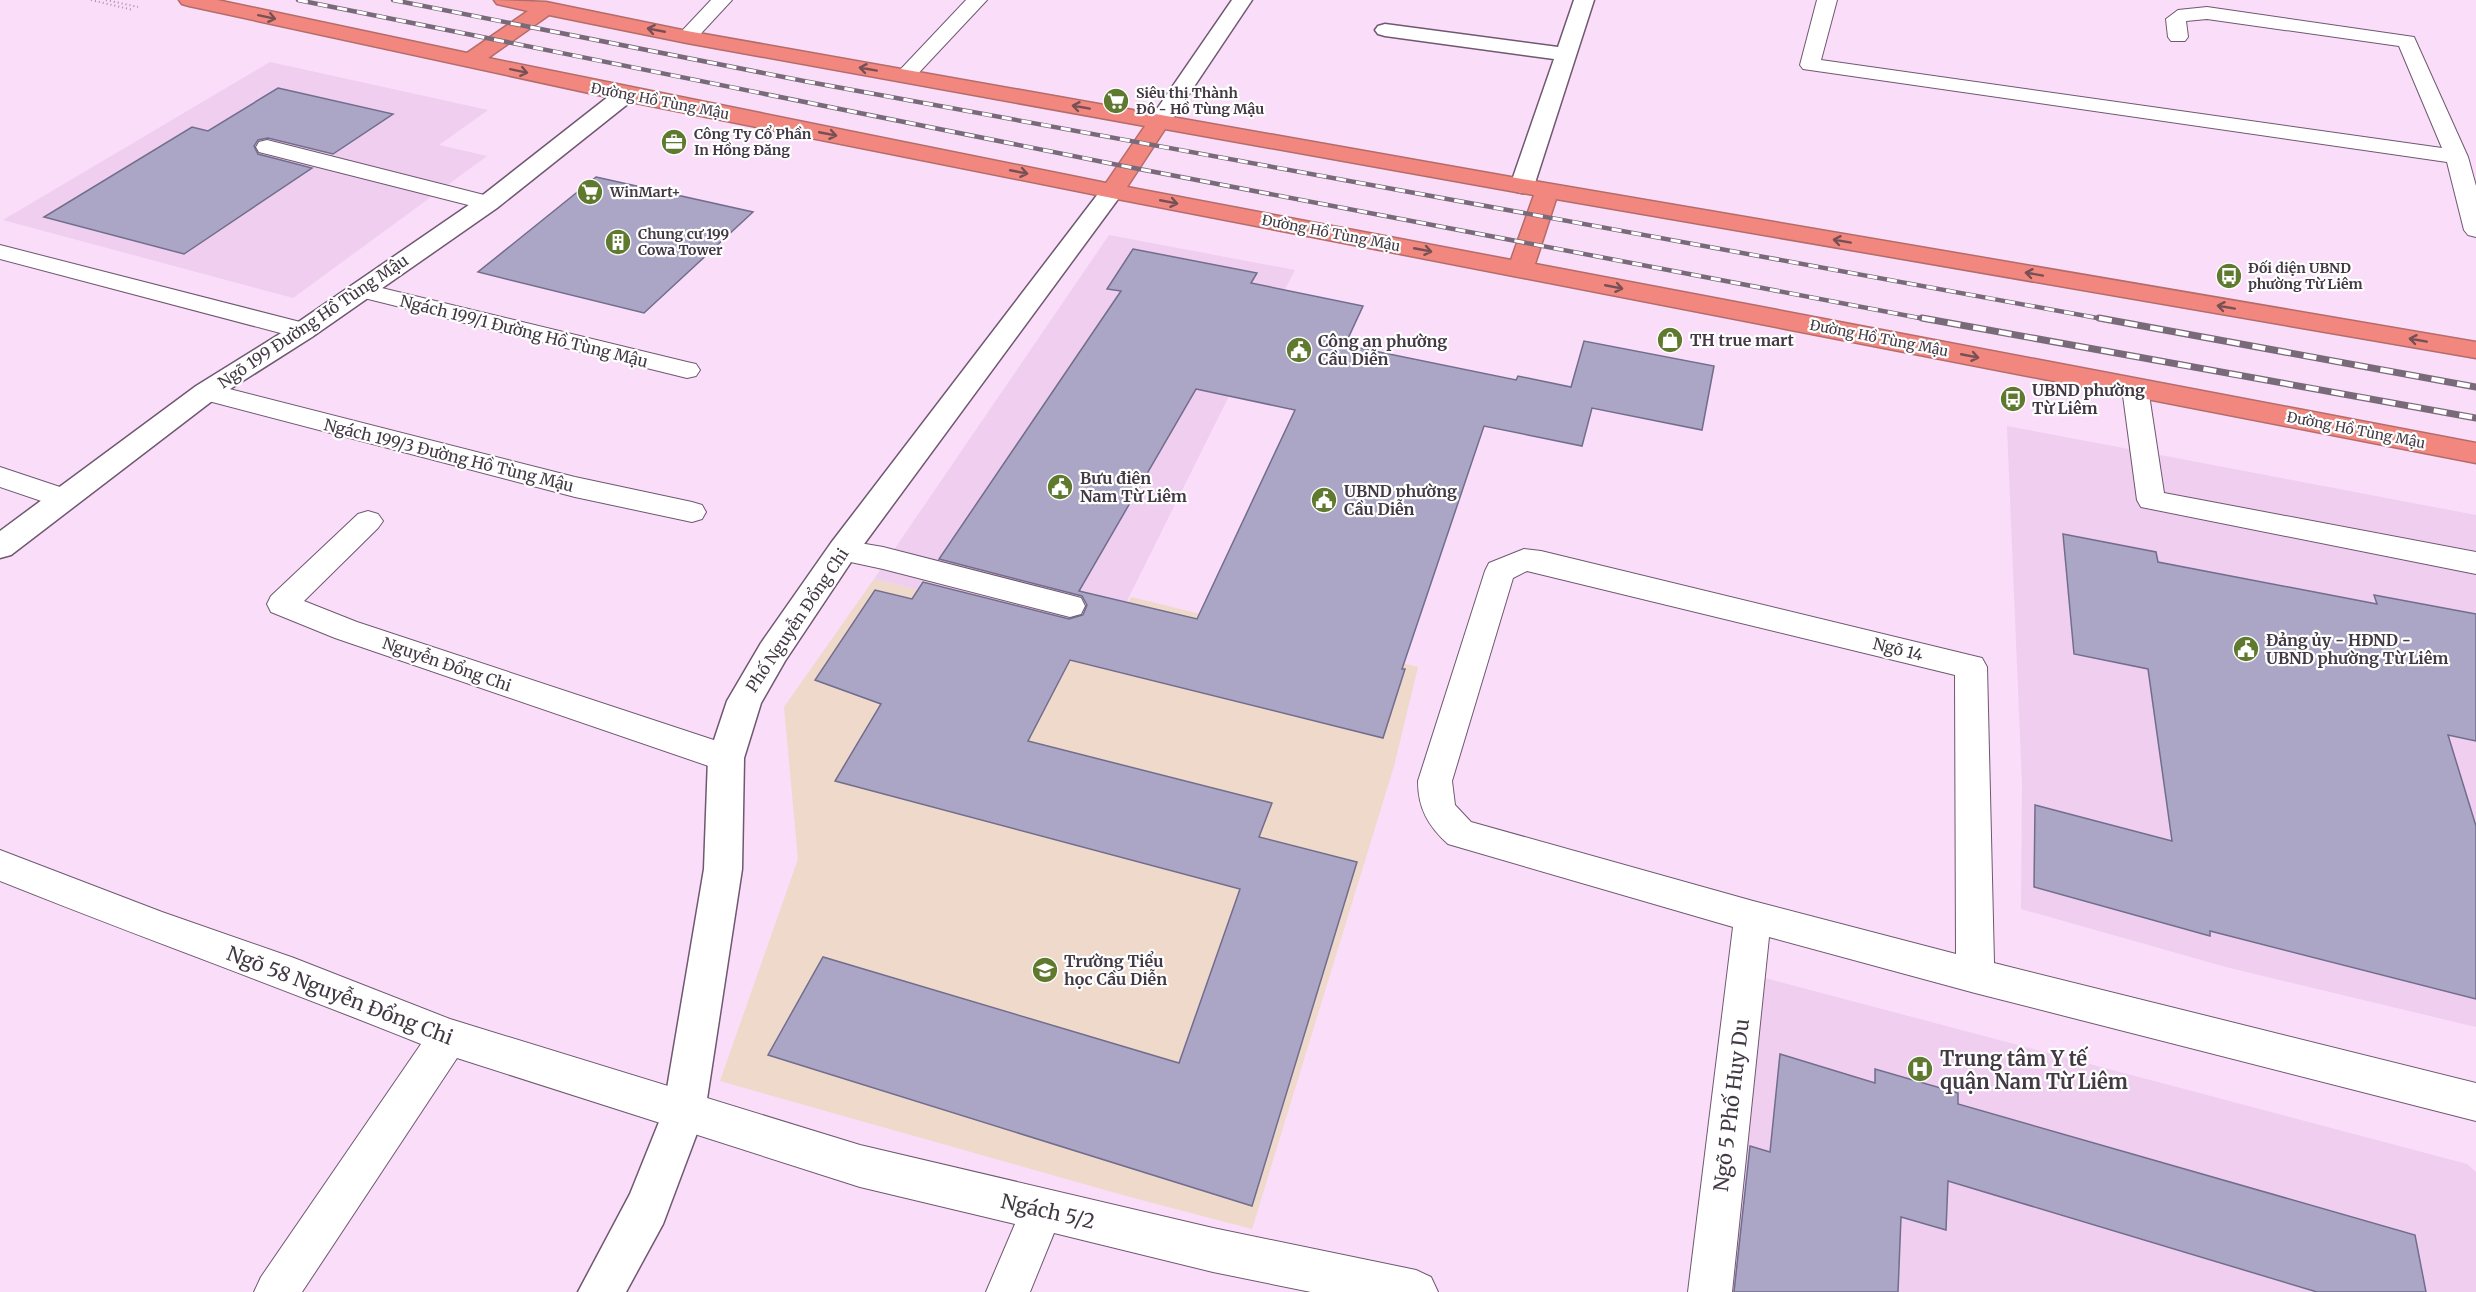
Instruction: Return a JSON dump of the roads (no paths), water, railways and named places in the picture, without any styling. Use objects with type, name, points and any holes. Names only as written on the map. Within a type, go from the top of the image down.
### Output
[{"type":"highway","name":"Đường Hồ Tùng Mậu","points":[[189,0],[626,94],[2476,453]]},
{"type":"highway","points":[[504,0],[687,37],[1159,122],[2476,350]]},
{"type":"highway","points":[[470,61],[546,8]]},
{"type":"highway","points":[[1112,190],[1159,122]]},
{"type":"highway","points":[[1521,269],[1547,190]]},
{"type":"street","points":[[1159,122],[1242,0]]},
{"type":"street","points":[[1522,186],[1584,0]]},
{"type":"street","points":[[1385,30],[1567,55]]},
{"type":"street","name":"Ngõ 199 Đường Hồ Tùng Mậu","points":[[0,547],[62,498],[207,392],[303,331],[488,203],[626,94]]},
{"type":"street","name":"Phố Nguyễn Đổng Chi","points":[[601,1292],[647,1208],[684,1112],[723,869],[726,758],[744,701],[773,652],[842,551],[1112,190]]},
{"type":"lane","points":[[687,37],[722,0]]},
{"type":"lane","points":[[904,76],[977,0]]},
{"type":"lane","points":[[1827,0],[1810,65],[2457,157]]},
{"type":"lane","points":[[2178,37],[2176,19],[2185,14],[2207,13],[2407,41],[2457,157],[2476,230]]},
{"type":"lane","points":[[267,147],[488,203]]},
{"type":"lane","points":[[0,252],[303,331]]},
{"type":"lane","name":"Ngách 199/1 Đường Hồ Tùng Mậu","points":[[361,290],[687,370]]},
{"type":"lane","points":[[2135,388],[2151,500],[2476,563]]},
{"type":"lane","name":"Ngách 199/3 Đường Hồ Tùng Mậu","points":[[207,392],[564,484],[692,512]]},
{"type":"lane","points":[[0,477],[62,498]]},
{"type":"lane","name":"Nguyễn Đổng Chi","points":[[368,521],[282,604],[346,630],[726,758]]},
{"type":"lane","points":[[842,551],[883,558],[1070,606]]},
{"type":"lane","name":"Ngõ 14","points":[[1753,917],[1460,834],[1443,820],[1435,801],[1435,782],[1500,571],[1524,560],[1541,562],[1971,667],[1975,976]]},
{"type":"lane","name":"Ngõ 58 Nguyễn Đổng Chi","points":[[0,865],[155,926],[281,970],[449,1037],[684,1112]]},
{"type":"lane","points":[[1753,917],[1975,976],[2476,1102]]},
{"type":"lane","name":"Ngõ 5 Phố Huy Du","points":[[1710,1292],[1753,917]]},
{"type":"lane","points":[[276,1292],[449,1037]]},
{"type":"lane","name":"Ngách 5/2","points":[[684,1112],[860,1166],[1213,1250],[1416,1292]]},
{"type":"lane","points":[[1008,1292],[1042,1210]]},
{"type":"railway","points":[[298,0],[1113,164],[1930,320]]},
{"type":"railway","points":[[393,0],[809,82],[2108,320]]},
{"type":"railway","points":[[1922,318],[2476,418]]},
{"type":"railway","points":[[2099,318],[2476,387]]},
{"type":"place","name":"Siêu thị Thành Đô - Hồ Tùng Mậu","points":[[1116,101]]},
{"type":"place","name":"Công Ty Cổ Phần In Hồng Đăng","points":[[674,142]]},
{"type":"place","name":"WinMart+","points":[[590,192]]},
{"type":"place","name":"Chung cư 199 Cowa Tower","points":[[618,242]]},
{"type":"place","name":"Đối diện UBND phường Từ Liêm","points":[[2229,276]]},
{"type":"place","name":"TH true mart","points":[[1670,340]]},
{"type":"place","name":"Công an phường Cầu Diễn","points":[[1299,350]]},
{"type":"place","name":"UBND phường Từ Liêm","points":[[2013,399]]},
{"type":"place","name":"Bưu điện Nam Từ Liêm","points":[[1060,487]]},
{"type":"place","name":"UBND phường Cầu Diễn","points":[[1324,500]]},
{"type":"place","name":"Đảng ủy - HĐND - UBND phường Từ Liêm","points":[[2246,649]]},
{"type":"place","name":"Trường Tiểu học Cầu Diễn","points":[[1045,970]]},
{"type":"place","name":"Trung tâm Y tế quận Nam Từ Liêm","points":[[1920,1069]]}]
